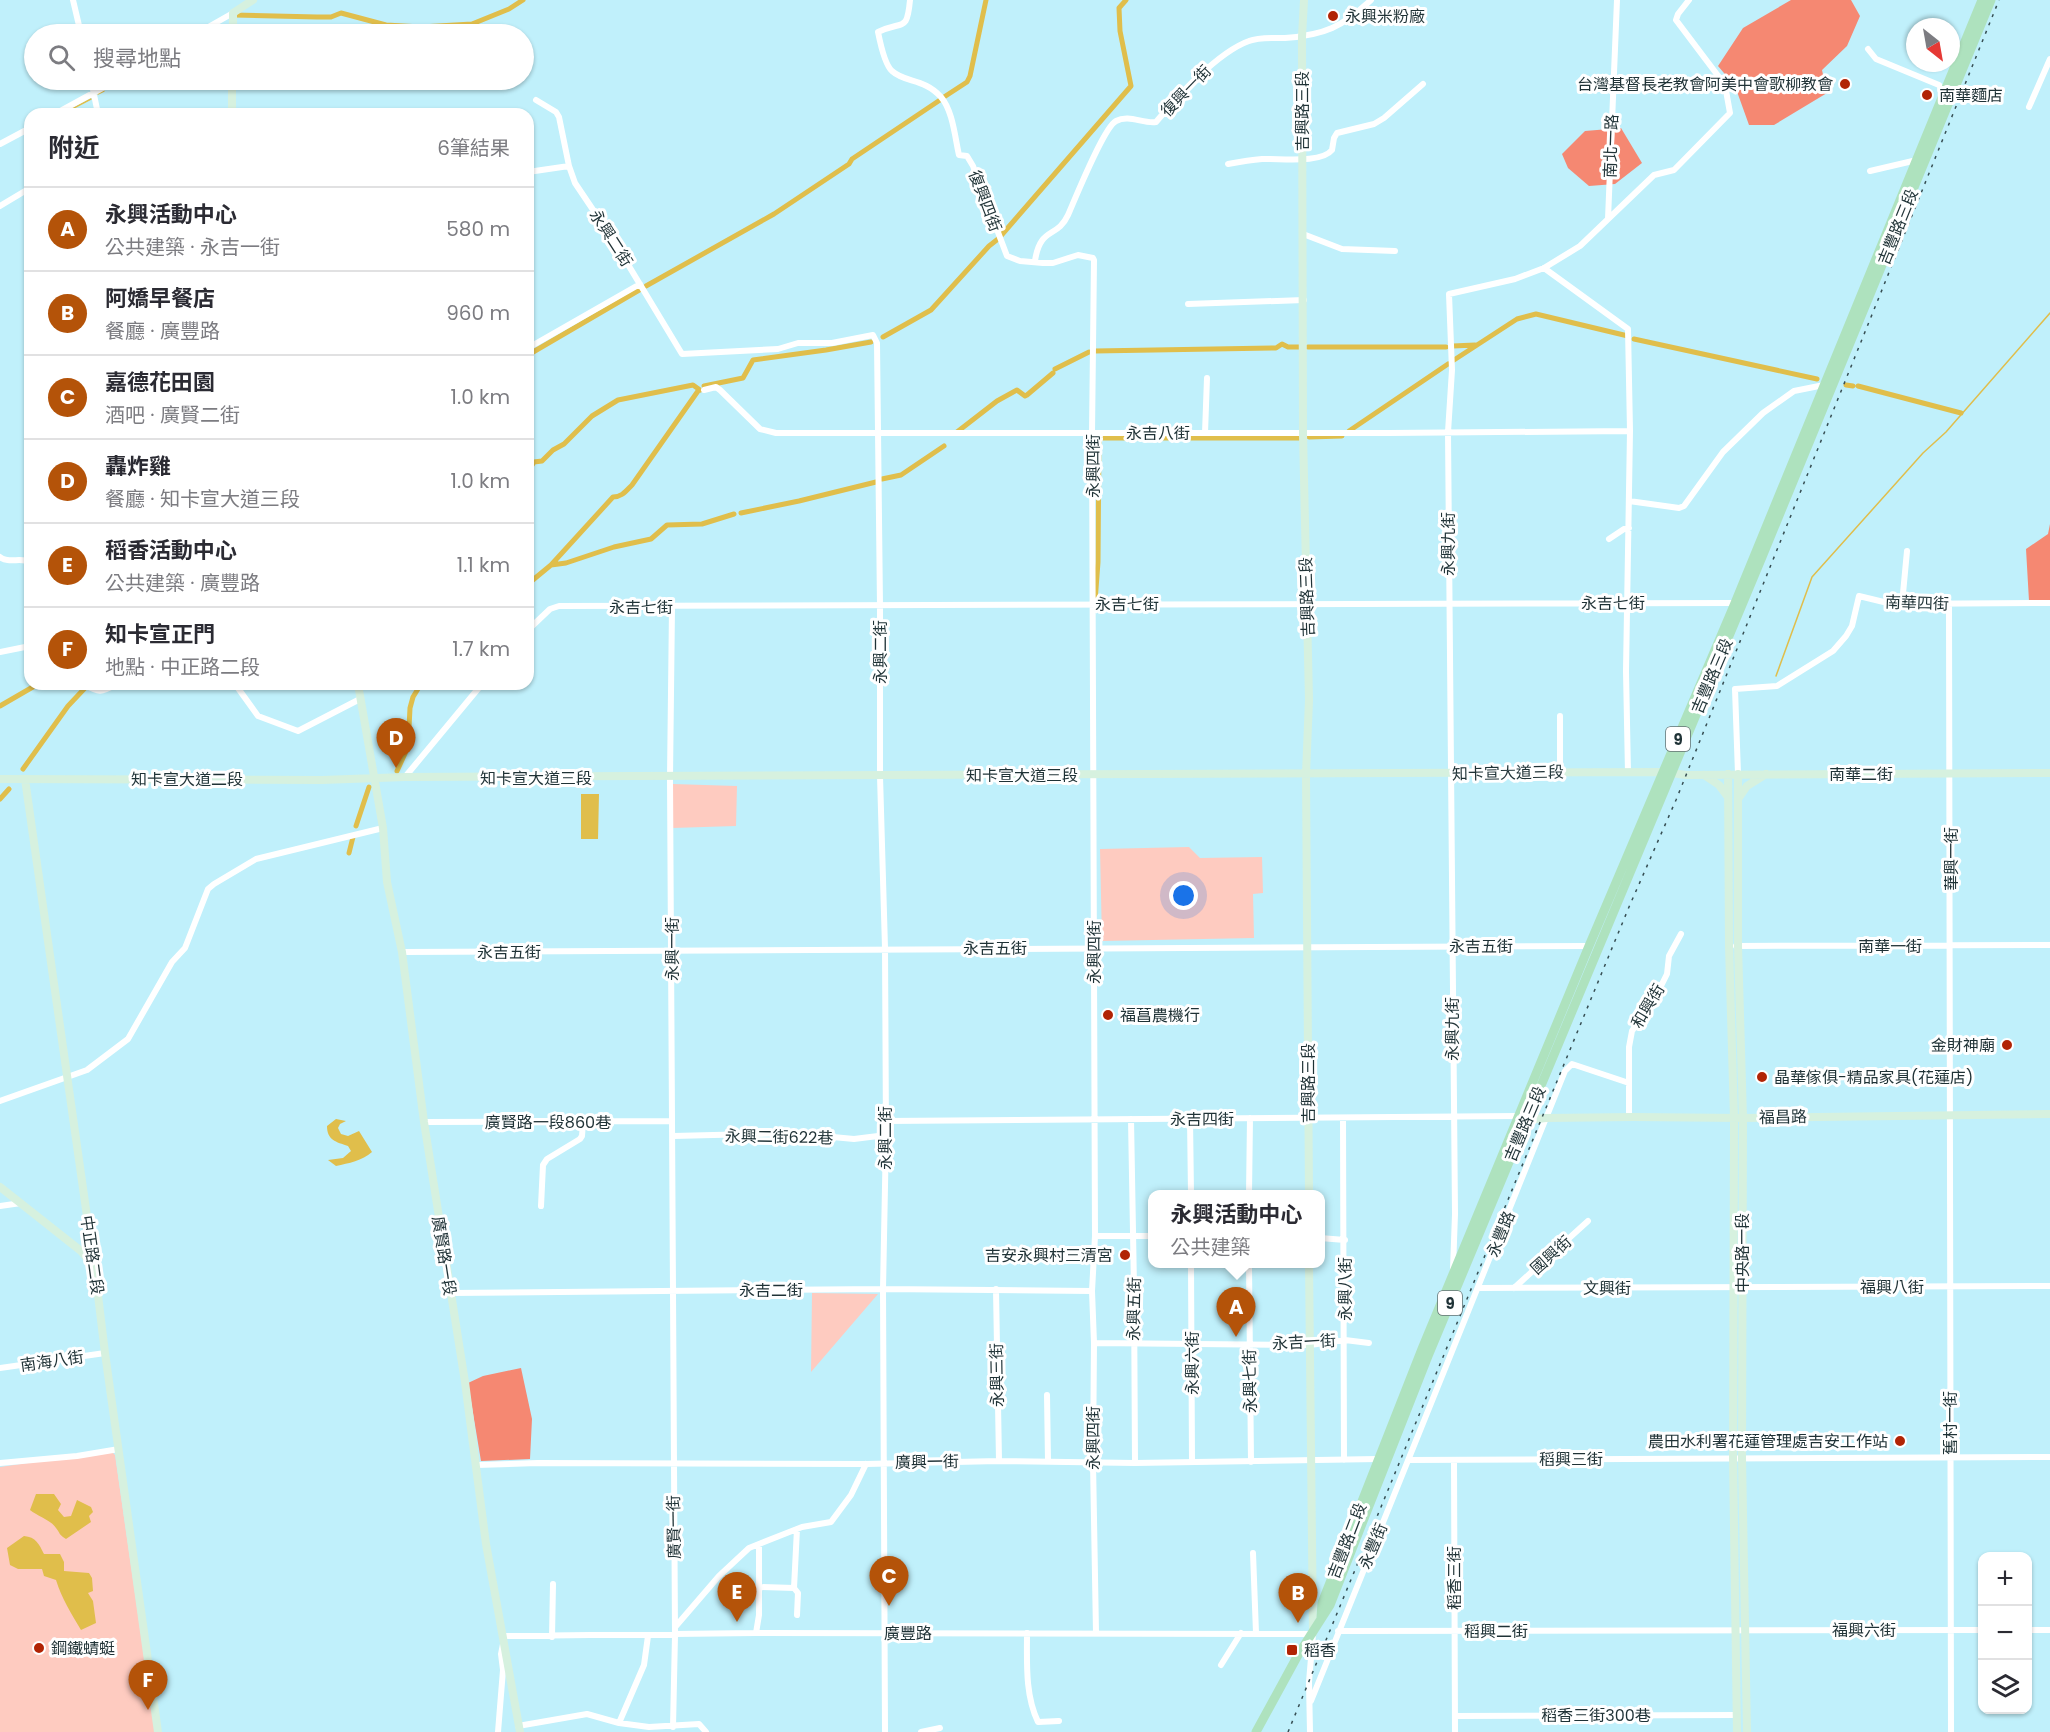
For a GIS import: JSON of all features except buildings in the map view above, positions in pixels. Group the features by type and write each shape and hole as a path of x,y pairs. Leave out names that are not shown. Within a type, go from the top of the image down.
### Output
{"main road":[{"name":"9","path":"1979,19 1982,0"},
{"name":"9","path":"1979,19 1991,0"},
{"name":"吉豐路三段","path":"1383,1462 1454,1273 1518,1116 1589,946 1668,772 1979,19"},
{"name":"吉豐路三段","path":"1383,1462 1528,1120 1735,603 1822,401 1824,385 1917,160 1948,95"},
{"name":"吉豐路二段","path":"1256,1732 1281,1684 1330,1605 1383,1462"}],"street":[{"path":"72,0 78,24"},
{"path":"214,24 253,0"},
{"name":"復興四街","path":"910,0 908,20 878,32 889,66 893,72 930,86 943,99 959,156 967,156 973,166 1007,256 1020,261 1053,263 1078,255 1093,258 1094,272"},
{"name":"吉興路三段","path":"1304,0 1302,37 1303,434 1309,700 1306,774 1309,1190"},
{"name":"復興一街","path":"1035,261 1037,246 1041,240 1065,221 1103,139 1111,125 1117,120 1134,118 1149,123 1156,122 1220,57 1238,45 1251,40 1302,37 1341,25 1371,0"},
{"name":"南北一路","path":"1608,219 1617,0"},
{"name":"永興九街","path":"1454,1273 1448,605 1448,432 1452,370 1449,294 1515,279 1544,268 1580,246 1654,175 1674,170 1730,113 1725,84 1676,20 1689,0"},
{"path":"233,14 233,24"},
{"path":"1868,49 1876,59 1939,85 1948,95"},
{"path":"2029,106 2050,59"},
{"path":"1228,164 1262,159 1303,159 1329,154 1337,133 1374,124 1423,84"},
{"path":"93,90 97,108"},
{"path":"66,108 99,90"},
{"path":"232,90 232,108"},
{"name":"永興二街","path":"536,99 556,112 559,117 569,166 581,193 612,238 682,354 778,349 798,343 832,343 873,335 877,343 880,776 885,948 886,1135 883,1289 885,1732"},
{"path":"0,144 24,131"},
{"path":"1870,171 1917,160"},
{"path":"534,171 569,166"},
{"path":"0,206 24,192"},
{"path":"1303,234 1342,249 1395,250"},
{"path":"1544,268 1628,328 1630,431 1627,603 1628,773"},
{"name":"永興四街","path":"1094,272 1092,433 1095,1236 1092,1291 1096,1633"},
{"path":"534,345 640,284"},
{"path":"1188,304 1304,300"},
{"path":"1205,433 1207,378"},
{"path":"1629,501 1679,508 1684,506 1723,452 1755,419 1794,391 1824,385"},
{"name":"永吉八街","path":"704,390 716,387 766,431 776,433 879,435 1630,431"},
{"path":"1609,539 1629,528"},
{"path":"1902,604 1907,551"},
{"path":"0,557 7,561 24,559"},
{"name":"南華四街","path":"1738,774 1735,689 1777,686 1833,651 1852,626 1859,596 1892,604 2050,603"},
{"name":"永吉七街","path":"534,624 550,609 559,606 1735,603"},
{"name":"華興一街","path":"1950,604 1951,1115"},
{"name":"永興一街","path":"672,607 670,778 674,1291"},
{"path":"0,652 24,647"},
{"path":"240,690 258,716 298,731 360,699"},
{"name":"廣賢路一段","path":"359,690 383,828 387,882 402,952 424,1122 486,1544 517,1707 518,1730"},
{"path":"405,777 477,690"},
{"path":"1560,716 1560,773"},
{"name":"知卡宣大道三段","path":"373,779 405,777 670,778 1668,772"},
{"name":"南華二街","path":"1668,772 1703,774 2050,773"},
{"path":"1703,774 1733,798 1766,774"},
{"name":"中央路一段","path":"1728,774 1733,798 1738,1118 1738,1458 1735,1630 1737,1732"},
{"name":"中央路一段","path":"1733,798 1738,774"},
{"name":"知卡宣大道二段","path":"0,779 373,779"},
{"name":"中正路二段","path":"25,779 158,1732"},
{"path":"0,1101 87,1070 128,1039 172,962 185,948 208,889 256,859 383,828"},
{"name":"和興街","path":"1629,1117 1629,1047 1632,1031 1657,994 1667,974 1669,957 1681,934"},
{"name":"南華一街","path":"1734,946 2050,945"},
{"name":"永吉五街","path":"402,952 1589,946"},
{"name":"永豐路","path":"1409,1460 1565,1071 1572,1064 1629,1083"},
{"name":"福昌路","path":"1518,1116 1528,1120 1629,1117 2050,1114"},
{"name":"舊村一街","path":"1951,1115 1951,1732"},
{"name":"永吉四街","path":"885,1121 1518,1116"},
{"path":"1249,1190 1250,1118"},
{"name":"永興八街","path":"1343,1118 1344,1460"},
{"name":"永興五街","path":"1131,1119 1135,1463"},
{"path":"1190,1119 1191,1190"},
{"name":"廣賢路一段860巷","path":"424,1122 672,1121"},
{"path":"541,1206 543,1165 547,1159 580,1139 583,1123"},
{"name":"永興二街622巷","path":"673,1136 790,1133 854,1139 886,1135"},
{"path":"0,1187 81,1251 93,1266"},
{"path":"0,1206 21,1202"},
{"name":"國興街","path":"1514,1288 1588,1221"},
{"path":"1095,1236 1148,1236"},
{"path":"1325,1238 1345,1240"},
{"name":"永興六街","path":"1191,1268 1192,1462"},
{"name":"永興七街","path":"1249,1268 1251,1462"},
{"path":"1309,1268 1313,1634 1310,1732"},
{"name":"福興八街","path":"1738,1287 2050,1286"},
{"name":"文興街","path":"1479,1288 1738,1287"},
{"name":"永吉二街","path":"450,1293 883,1289 1092,1291"},
{"name":"永興三街","path":"996,1289 999,1461"},
{"name":"廣賢一街","path":"673,1727 674,1291"},
{"name":"永吉一街","path":"1094,1343 1310,1345 1345,1340 1369,1343"},
{"name":"南海八街","path":"0,1368 105,1353"},
{"path":"1047,1395 1048,1461"},
{"path":"0,1463 77,1456 119,1449"},
{"name":"稻興三街","path":"1409,1460 2050,1457"},
{"name":"中央路一段","path":"1738,1458 1746,1630 1747,1732"},
{"name":"廣興一街","path":"476,1465 538,1463 866,1464 999,1461 1135,1463 1344,1460 1383,1462"},
{"name":"永豐街","path":"1338,1631 1409,1460"},
{"name":"稻香三街","path":"1454,1460 1455,1732"},
{"path":"675,1627 729,1566 749,1548 797,1529 831,1522 851,1495 866,1464"},
{"path":"797,1529 794,1588 798,1593 797,1615"},
{"path":"756,1634 759,1615 759,1544"},
{"path":"1253,1553 1256,1634"},
{"path":"552,1637 553,1584"},
{"path":"758,1587 794,1588"},
{"name":"福興六街","path":"1735,1630 1978,1630"},
{"name":"稻興二街","path":"1338,1631 1735,1630"},
{"path":"2032,1630 2050,1630"},
{"path":"1309,1706 1338,1631"},
{"path":"1027,1633 1029,1694 1033,1712 1038,1722 1059,1721"},
{"path":"1221,1665 1241,1633"},
{"name":"廣豐路","path":"503,1640 552,1637 756,1634 1313,1634"},
{"path":"619,1723 644,1665 648,1636"},
{"path":"498,1732 503,1640"},
{"path":"518,1730 586,1714 649,1728 699,1724 706,1732"},
{"name":"稻香三街300巷","path":"1455,1716 1737,1715"},
{"path":"921,1732 940,1728"}],"shaded area":[{"path":"1791,0 1851,0 1860,16 1847,46 1822,70 1827,93 1774,125 1749,125 1735,86 1718,66 1743,28"},
{"path":"1621,128 1642,163 1615,184 1589,186 1568,168 1562,154 1585,131"},
{"path":"2050,524 2050,600 2029,601 2026,549 2048,534"},
{"path":"673,784 737,786 736,826 672,828"},
{"path":"581,794 599,794 598,839 581,839"},
{"path":"1189,847 1200,858 1262,857 1263,893 1253,894 1254,938 1102,941 1100,849"},
{"path":"336,1119 346,1121 338,1128 341,1134 348,1136 359,1131 372,1152 360,1160 336,1166 328,1160 343,1158 351,1151 348,1146 330,1137 327,1131 327,1126"},
{"path":"812,1293 878,1294 811,1372"},
{"path":"521,1368 532,1419 530,1459 481,1461 468,1383 483,1376"},
{"path":"111,1451 115,1455 155,1732 0,1732 0,1467"},
{"path":"36,1494 54,1494 61,1504 58,1510 64,1517 71,1516 77,1500 91,1507 93,1512 89,1516 91,1522 66,1539 54,1525 30,1510"},
{"path":"24,1536 34,1539 44,1554 60,1554 64,1562 64,1571 89,1573 92,1578 93,1591 88,1593 93,1601 96,1623 81,1630 56,1580 44,1576 42,1569 18,1569 10,1565 7,1548"}],"waterway":[{"path":"472,24 509,9 523,0"},
{"path":"944,97 967,82 970,76 986,0"},
{"path":"999,238 1131,86 1120,31 1119,8 1126,0"},
{"path":"234,15 331,17 341,13 382,24"},
{"path":"98,94 104,91"},
{"path":"74,108 91,99"},
{"path":"646,286 774,214 940,100"},
{"path":"883,337 931,310 998,239"},
{"path":"534,351 641,289"},
{"path":"1776,676 1812,577 1923,453 1946,432 2050,313"},
{"path":"1454,360 1517,319 1536,314 1628,336"},
{"path":"1634,339 1817,379"},
{"path":"704,386 743,378 753,360 871,342"},
{"path":"1095,351 1276,348 1282,344 1288,347 1300,347"},
{"path":"1453,346 1475,345"},
{"path":"1308,347 1446,347"},
{"path":"1055,369 1089,352"},
{"path":"1349,431 1448,364"},
{"path":"957,432 997,401 1017,390 1025,396 1053,373"},
{"path":"534,462 542,461 553,450 564,444 592,416 618,400 693,385 700,390"},
{"path":"1846,385 1853,386"},
{"path":"1858,386 1961,413"},
{"path":"534,579 551,565 613,497 621,495 632,485 698,391"},
{"path":"1309,437 1342,436"},
{"path":"1095,602 1098,562 1099,438 1299,438"},
{"path":"882,479 901,475 944,446"},
{"path":"741,513 876,482"},
{"path":"551,565 566,563 614,547 651,539 667,525 702,524 734,514"},
{"path":"0,706 28,690"},
{"path":"23,769 68,706 83,690"},
{"path":"397,771 408,747 410,708 417,690"},
{"path":"356,826 369,787"},
{"path":"0,799 9,789"},
{"path":"349,853 353,837"}],"railway":[{"path":"1288,1732 1629,907 1676,800 1999,0"}],"place":[{"name":"永興米粉廠","path":"1333,16"},
{"name":"台灣基督長老教會阿美中會歌柳教會","path":"1845,84"},
{"name":"南華麵店","path":"1927,95"},
{"name":"轟炸雞","path":"396,768"},
{"name":"福菖農機行","path":"1108,1015"},
{"name":"金財神廟","path":"2007,1045"},
{"name":"晶華傢俱-精品家具(花蓮店)","path":"1762,1077"},
{"name":"吉安永興村三清宮","path":"1125,1255"},
{"name":"永興活動中心","path":"1236,1337"},
{"name":"農田水利署花蓮管理處吉安工作站","path":"1900,1441"},
{"name":"嘉德花田園","path":"889,1606"},
{"name":"稻香活動中心","path":"737,1622"},
{"name":"阿嬌早餐店","path":"1298,1623"},
{"name":"鋼鐵蜻蜓","path":"39,1648"},
{"name":"稻香","path":"1292,1650"},
{"name":"知卡宣正門","path":"148,1710"}]}
